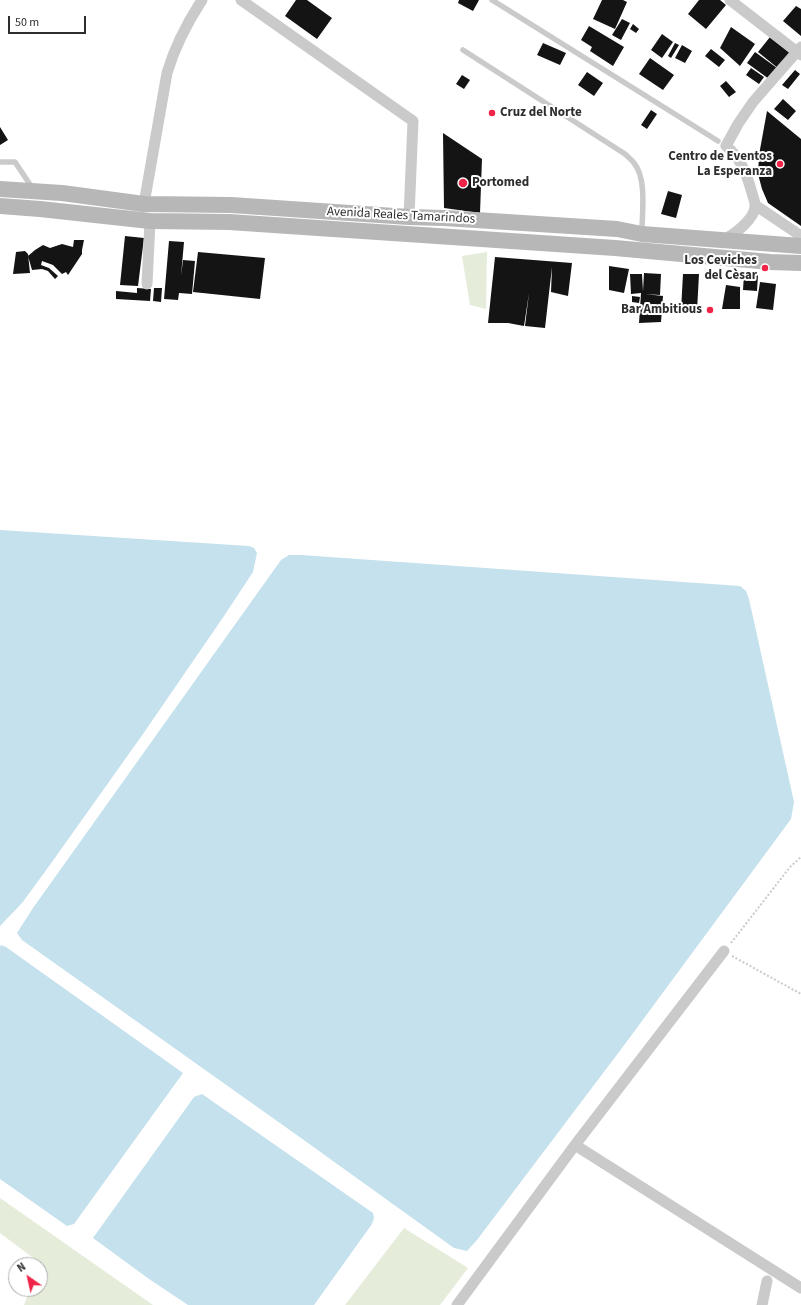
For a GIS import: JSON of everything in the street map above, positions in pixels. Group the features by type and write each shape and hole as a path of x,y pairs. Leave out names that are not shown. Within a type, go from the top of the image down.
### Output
{"main road":[{"name":"Avenida Reales Tamarindos","path":"0,189 62,193 144,204 231,205 409,218 444,218 617,229 642,234 801,246"},
{"path":"38,191 40,209"},
{"name":"Avenida Reales Tamarindos","path":"0,206 150,221 229,222 615,248 770,262 801,263"},
{"path":"443,236 444,218"}],"street":[{"path":"144,204 167,73 180,37 202,0"},
{"path":"241,0 413,121 409,218"},
{"path":"722,241 744,225 752,213 755,205 748,179 743,168 735,155 726,146 738,124 753,102 800,51 730,0"},
{"path":"755,205 801,236"},
{"path":"147,284 150,221"},
{"path":"770,244 770,262"},
{"path":"457,1305 575,1145 724,951"},
{"path":"575,1145 801,1288"},
{"path":"762,1305 767,1281"}],"lane":[{"path":"492,0 718,141"},
{"path":"463,50 625,154 634,163 640,176 643,194 642,234"},
{"path":"0,162 15,162 38,191"}],"path":[{"path":"801,857 790,867 724,951 801,994"}],"green space":[{"path":"487,252 486,309 470,305 462,256"},
{"path":"0,1198 153,1305 24,1305 27,1297 48,1297 48,1257 32,1257 0,1233"},
{"path":"404,1228 468,1268 440,1305 345,1305"}],"water":[{"path":"0,530 249,546 254,548 257,553 253,572 143,734 22,903 0,926"},
{"path":"289,555 740,586 746,591 749,599 794,802 791,819 625,1044 477,1240 467,1251 454,1248 22,940 17,933 33,908 281,560"},
{"path":"1,945 6,947 183,1073 74,1224 67,1226 0,1179"},
{"path":"202,1094 373,1213 374,1218 372,1224 314,1305 188,1305 149,1279 93,1238 194,1097"}],"building":[{"path":"296,0 307,0 332,18 317,39 285,16"},
{"path":"459,0 479,0 473,11 458,3"},
{"path":"602,0 623,0 627,2 615,29 593,19"},
{"path":"699,0 720,0 726,5 706,29 688,14"},
{"path":"796,6 801,9 801,36 783,21"},
{"path":"622,19 630,23 621,40 612,35"},
{"path":"633,24 639,29 636,33 630,29"},
{"path":"589,26 624,47 613,66 590,51 592,47 581,40"},
{"path":"731,27 755,44 740,66 720,48"},
{"path":"662,34 673,42 662,58 651,50"},
{"path":"770,37 791,54 779,69 758,52"},
{"path":"543,43 566,53 560,65 537,55"},
{"path":"675,43 679,45 671,58 668,56"},
{"path":"682,45 692,51 685,63 675,58"},
{"path":"711,49 725,60 719,67 705,56"},
{"path":"755,52 777,68 769,79 747,63"},
{"path":"650,58 674,75 663,90 639,74"},
{"path":"751,68 764,77 759,84 746,75"},
{"path":"795,70 800,74 788,89 782,85"},
{"path":"587,72 603,83 594,96 578,85"},
{"path":"462,75 470,80 464,89 456,84"},
{"path":"726,81 736,92 729,97 720,86"},
{"path":"783,99 796,111 788,120 774,109"},
{"path":"651,110 657,114 647,129 641,125"},
{"name":"Centro de Eventos La Esperanza","path":"767,111 801,139 801,226 768,203 762,189 758,174 759,155"},
{"path":"0,127 8,140 0,145"},
{"name":"Portomed","path":"443,133 482,159 480,213 444,208"},
{"path":"668,191 682,195 676,218 661,214"},
{"path":"125,236 144,238 138,286 120,285"},
{"path":"74,240 84,240 82,254 68,275 66,272 62,274 53,265 42,261 41,265 49,268 58,276 55,279 48,271 42,269 32,270 28,256 35,250 43,245 50,248 62,244 73,247"},
{"path":"169,241 184,242 181,276 183,260 195,261 192,294 179,293 178,300 164,299"},
{"path":"25,251 28,254 30,273 13,274 16,252"},
{"path":"198,252 265,258 260,299 193,292"},
{"path":"495,257 572,263 568,296 551,292 552,267 545,328 525,326 529,293 524,326 508,323 488,323"},
{"path":"609,266 629,269 624,293 609,290"},
{"path":"644,273 661,274 660,295 645,294 663,296 661,322 639,323 641,293 631,294 630,274 642,274 643,291"},
{"path":"683,274 699,274 697,311 681,310"},
{"path":"744,274 758,275 757,291 743,290"},
{"path":"760,282 776,284 773,310 756,308"},
{"path":"726,285 740,287 740,309 722,309"},
{"path":"137,288 151,289 150,301 116,299 116,291 137,293"},
{"path":"154,288 162,288 161,302 153,301"},
{"path":"632,296 640,297 639,303 632,302"}],"place":[{"name":"Cruz del Norte","path":"492,113"},
{"name":"Centro de Eventos La Esperanza","path":"780,164"},
{"name":"Portomed","path":"463,183"},
{"name":"Los Ceviches del Cèsar","path":"765,268"},
{"name":"Bar Ambitious","path":"710,310"}]}
